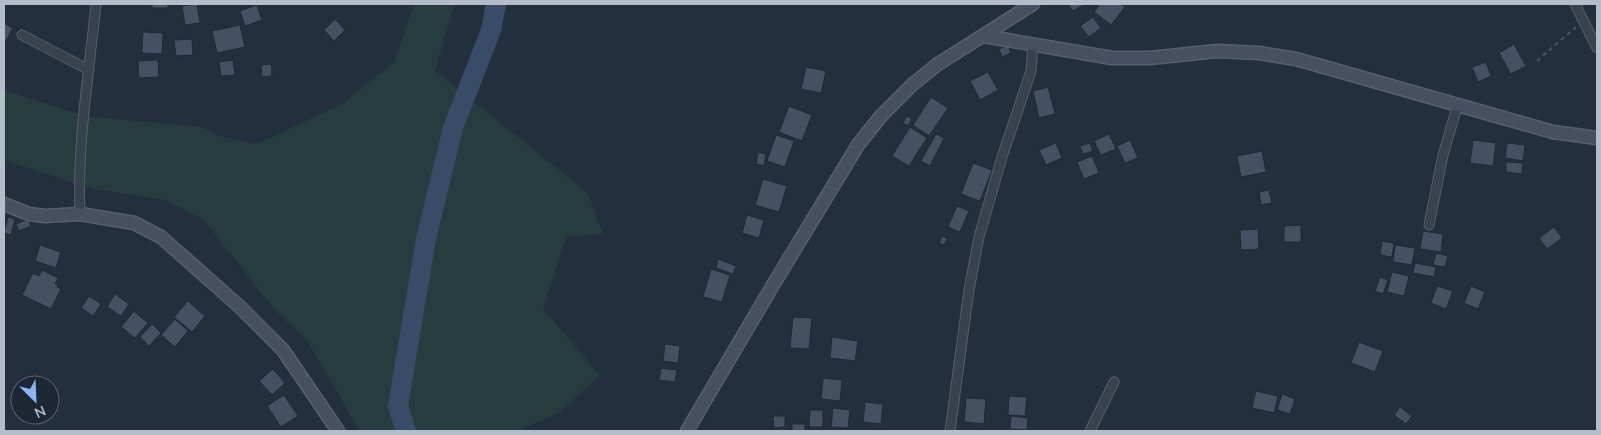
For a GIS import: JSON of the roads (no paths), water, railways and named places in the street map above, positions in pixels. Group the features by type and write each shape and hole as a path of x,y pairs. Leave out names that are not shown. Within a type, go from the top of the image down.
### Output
{"street":[{"path":"80,214 79,191 84,116 96,4"},
{"path":"688,431 773,285 858,145 881,116 913,84 938,64 1033,4"},
{"path":"1574,4 1597,48"},
{"path":"22,35 89,70"},
{"path":"984,36 1092,55 1121,58 1150,58 1217,50 1258,53 1296,59 1553,132 1597,138"},
{"path":"950,431 969,290 979,237 1002,157 1030,71 1033,44"},
{"path":"1429,225 1442,155 1458,104"},
{"path":"4,204 29,214 45,216 80,214 134,223 161,237 240,307 283,350 338,431"},
{"path":"1090,431 1114,382"}],"waterway":[{"path":"406,431 398,406 426,239 453,128 491,30 496,4"}]}
